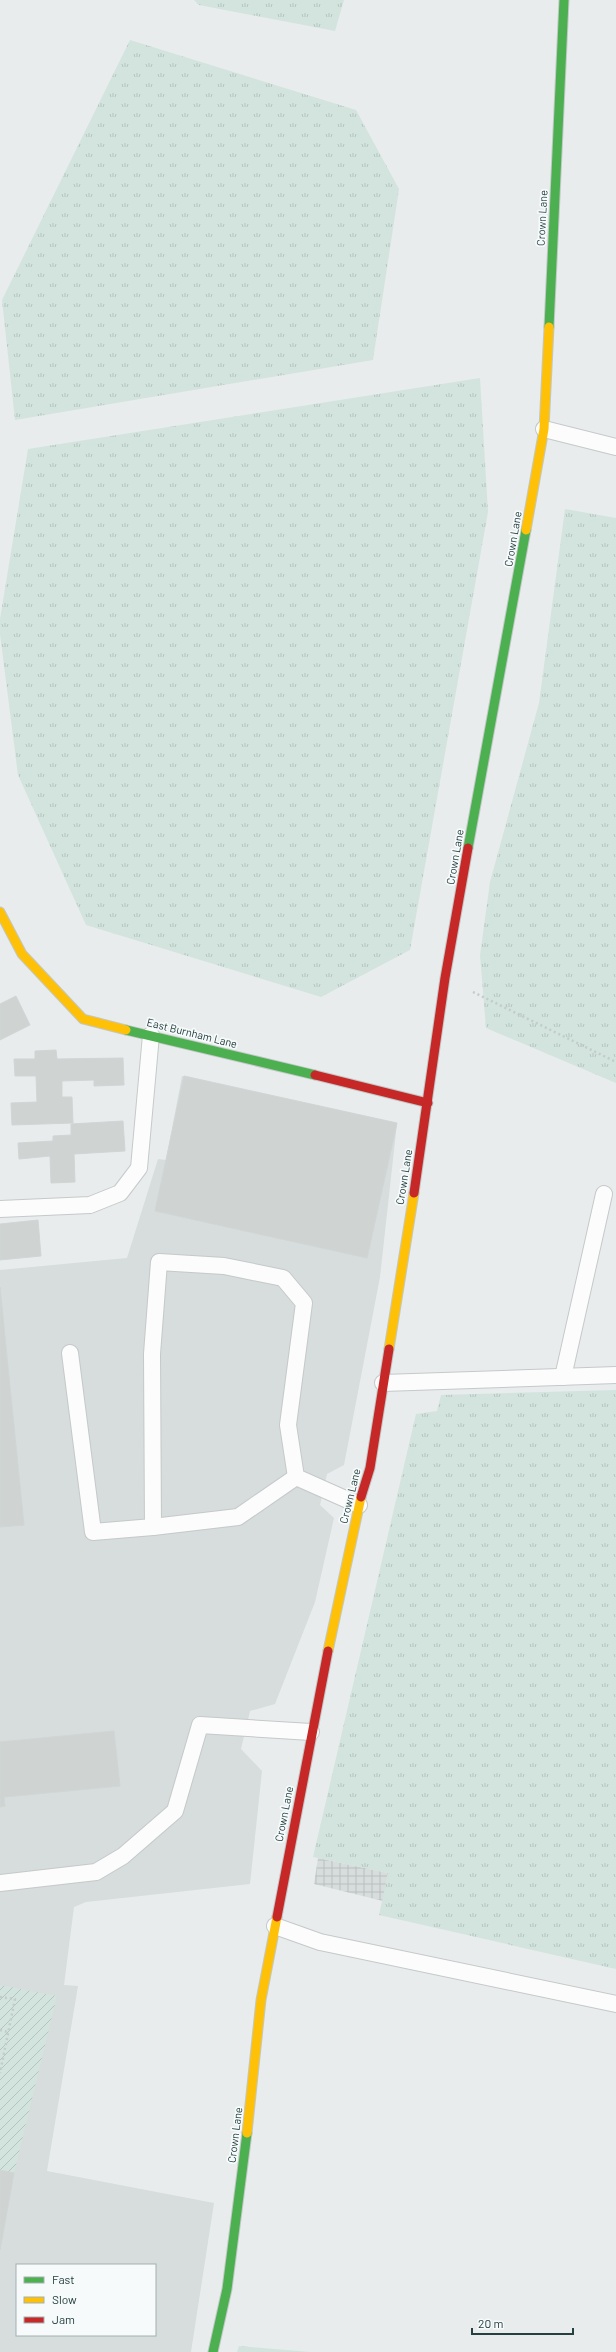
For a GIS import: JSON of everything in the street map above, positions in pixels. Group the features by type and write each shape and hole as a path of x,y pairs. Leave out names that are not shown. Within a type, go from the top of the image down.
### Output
{"street":[{"name":"Crown Lane","path":"213,2352 227,2290 246,2143 261,2000 312,1732 359,1506 370,1468 428,1102 445,978 544,429 564,0"},
{"name":"East Burnham Lane","path":"0,912 22,954 83,1019 428,1102"}],"lane":[{"path":"544,429 616,447"},
{"path":"0,1209 90,1205 120,1193 139,1168 151,1035"},
{"path":"563,1377 604,1194"},
{"path":"153,1527 152,1354 159,1262 224,1266 284,1278 304,1303 288,1425 296,1477"},
{"path":"70,1353 93,1532 153,1527 238,1517 296,1477"},
{"path":"383,1383 616,1375"},
{"path":"296,1477 359,1506"},
{"path":"0,1883 96,1872 122,1856 175,1811 200,1726 312,1732"},
{"path":"275,1926 320,1942 616,2004"}],"path":[{"path":"445,978 616,1062"},
{"path":"0,1996 15,1999 1,2058 0,2073"},
{"path":"0,2030 8,2032"}],"shaded area":[{"path":"182,1076 397,1123 380,1277 344,1465 327,1474 320,1505 334,1518 315,1602 275,1704 250,1711 241,1749 262,1771 250,1884 86,1902 74,1907 64,1985 78,1986 47,2171 214,2203 191,2352 0,2352 0,1270 127,1258 158,1159 166,1160"},
{"path":"318,1858 388,1873 383,1901 314,1884"}],"green space":[{"path":"194,0 344,0 335,31 199,5"},
{"path":"130,40 356,110 399,189 373,360 15,420 2,300"},
{"path":"480,378 488,512 410,950 321,997 86,925 18,775 0,634 0,619 28,449"},
{"path":"565,509 616,518 616,1083 486,1028 480,955 490,882 539,703"},
{"path":"616,1390 616,1969 379,1915 388,1873 313,1857 416,1414 437,1411 441,1395"},
{"path":"0,1985 57,1996 14,2173 0,2170"},
{"path":"239,2346 310,2352 237,2352"}],"building":[{"path":"16,996 30,1025 0,1040 0,1004"},
{"path":"56,1050 57,1059 123,1058 124,1085 94,1086 94,1080 62,1081 62,1097 72,1097 73,1123 12,1125 11,1103 37,1102 36,1076 15,1076 14,1059 35,1059 35,1051"},
{"path":"184,1076 397,1123 367,1258 155,1211"},
{"path":"123,1121 125,1151 74,1154 75,1182 51,1183 50,1156 19,1159 18,1143 53,1141 53,1136 71,1135 71,1124"},
{"path":"38,1220 41,1256 0,1260 0,1224"},
{"path":"0,1287 24,1525 0,1527"},
{"path":"114,1731 120,1786 4,1797 5,1806 0,1807 0,1742"},
{"path":"0,2170 14,2173 0,2250"}],"traffic: fast":[{"path":"549,327 564,0"},
{"path":"468,848 526,530"},
{"path":"126,1030 315,1075"},
{"path":"213,2352 227,2289 247,2133"}],"traffic: slow":[{"path":"526,530 544,429 549,327"},
{"path":"0,912 22,954 83,1019 126,1030"},
{"path":"389,1349 414,1193"},
{"path":"328,1651 361,1497"},
{"path":"247,2133 261,2000 277,1917"}],"traffic: jam":[{"path":"414,1193 445,978 468,848"},
{"path":"315,1075 428,1103"},
{"path":"361,1497 370,1468 389,1349"},
{"path":"277,1917 328,1651"}]}
